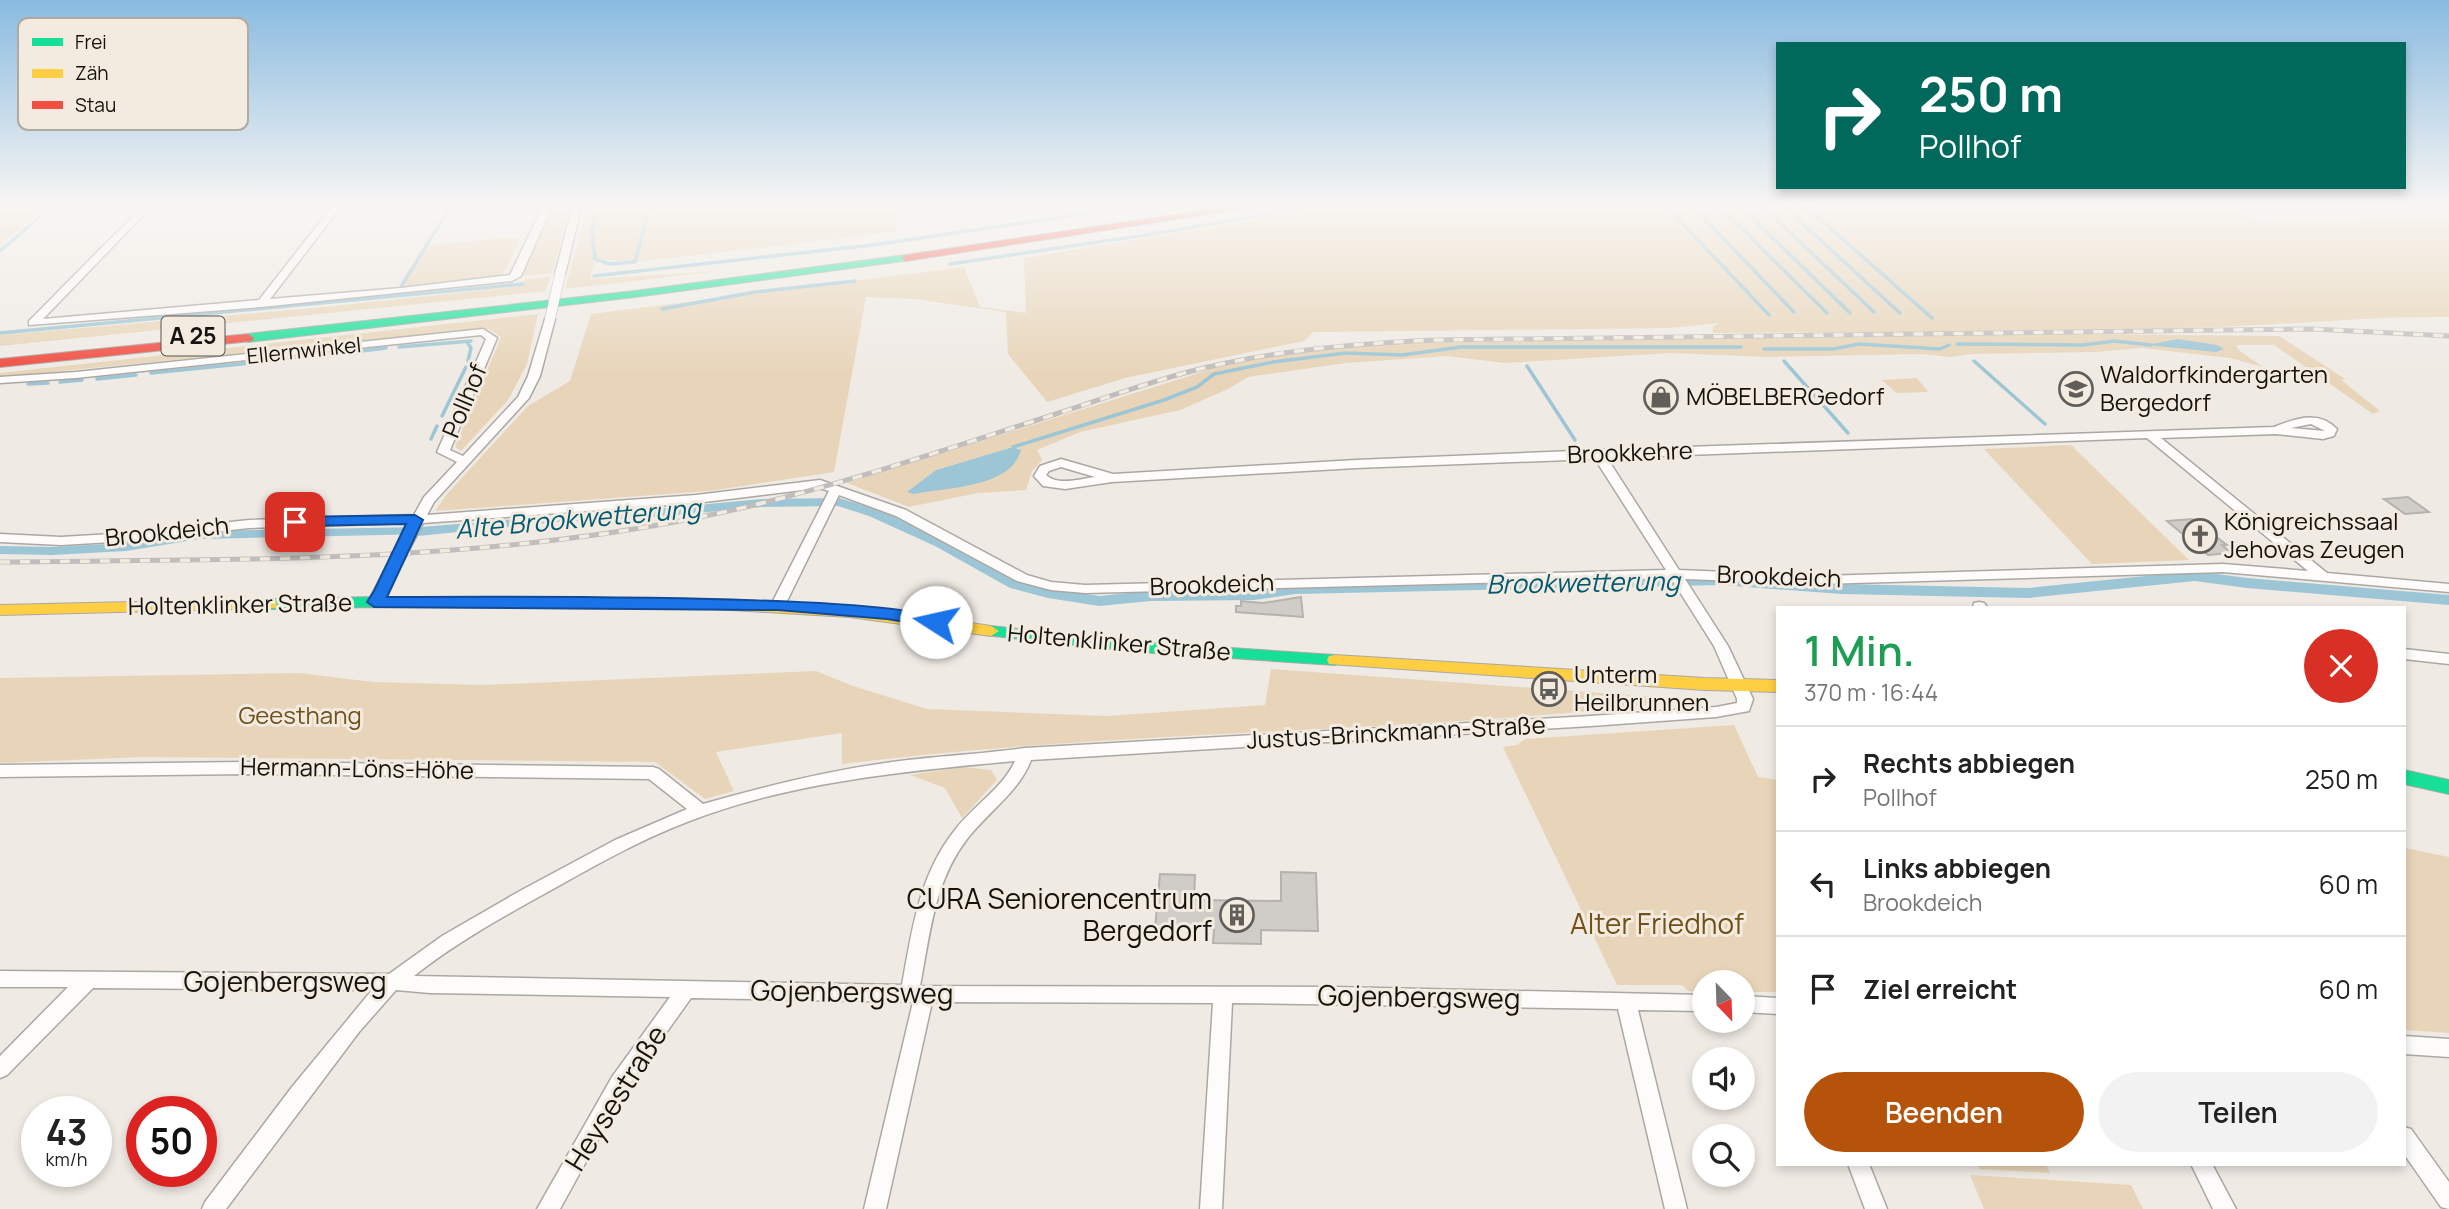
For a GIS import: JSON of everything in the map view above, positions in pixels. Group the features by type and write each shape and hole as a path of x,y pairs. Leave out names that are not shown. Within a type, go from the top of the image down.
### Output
{"main road":[{"name":"A 25","path":"0,355 399,314 719,277 834,260"},
{"name":"A 25","path":"0,363 381,324 691,288 892,260"},
{"name":"Holtenklinker Straße","path":"0,611 374,602 778,605 887,614 1009,634 1140,648 1740,686 1776,686"},
{"path":"2406,777 2449,787"}],"street":[{"path":"95,260 33,323 261,304 512,278 516,276 523,260"},
{"path":"261,304 295,260"},
{"name":"Pollhof","path":"374,602 382,593 415,520 428,500 523,398 534,376 563,260"},
{"name":"Pollhof","path":"465,461 443,452 492,338 483,332"},
{"name":"Ellernwinkel","path":"0,380 87,374 483,332"},
{"name":"Brookkehre","path":"1112,478 1061,463 1044,469 1040,476 1047,483 1055,485 1112,478 1356,464 2276,430"},
{"path":"2150,435 2322,576"},
{"path":"1598,454 1721,646 1740,686"},
{"name":"Brookdeich","path":"0,538 61,541 129,537 249,523 415,520 696,499 815,484 833,498 901,513 1021,578 1067,588 1819,580 1979,577 2179,568 2322,576 2449,588"},
{"path":"778,605 833,498"},
{"path":"2406,654 2449,659"},
{"name":"Justus-Brinckmann-Straße","path":"213,1209 302,1090 363,1013 392,982 444,943 532,892 616,848 701,811 843,776 932,762 1025,754 1522,727 1726,711 1746,704 1740,686"},
{"path":"875,1209 917,992 932,887 947,854 985,807 1009,786 1021,771 1025,754"},
{"name":"Hermann-Löns-Höhe","path":"0,771 137,766 255,766 653,773 701,811"},
{"name":"Gojenbergsweg","path":"0,979 392,982 687,989 1692,1003"},
{"path":"0,1069 88,981"},
{"name":"Heysestraße","path":"548,1209 619,1083 687,989"},
{"path":"1211,1209 1223,995"},
{"path":"1626,1001 1676,1209"},
{"path":"1755,1005 1776,1006"},
{"path":"2406,1045 2449,1048"},
{"path":"2406,1139 2449,1200"},
{"path":"1859,1166 1876,1209"},
{"path":"2202,1166 2225,1209"}],"green space":[{"path":"416,260 510,260 502,276 398,289"},
{"path":"526,260 555,260 552,273 519,276"},
{"path":"573,260 595,260 590,279 720,271 565,289"},
{"path":"1024,260 2449,260 2449,317 2172,329 2041,331 1713,333 1713,327 1719,323 1670,328 1313,332 1304,341 1125,378 1047,402 1008,354 1006,312 915,299 866,297 834,472 709,491 435,511 447,494 528,406 570,381 591,314 964,267 980,307 1026,313"},
{"path":"550,277 546,291 0,346 0,335 325,307 522,286 525,279"},
{"path":"538,314 527,364 508,400 461,451 455,447 501,337 488,329 0,377 0,373"},
{"path":"2077,334 2279,336 2345,379 2341,380 2380,411 2373,414 2274,345 2236,345 2240,351 2263,367 2230,358 2142,348 1952,357 1920,354 1768,357 1671,353 1505,363 1447,356 1346,363 1248,377 1180,410 1080,432 1037,450 1042,460 1032,471 1026,490 978,493 909,507 847,483 1221,366 1286,354 1386,343","holes":["1013,447 1021,450 981,482 914,494 936,470"]},
{"path":"1917,378 1928,392 1896,393 1882,380"},
{"path":"2071,445 2189,560 2092,564 1984,449"},
{"name":"Geesthang","path":"1271,669 1698,700 1434,723 1011,747 842,764 842,733 716,752 734,791 705,799 655,762 142,757 0,763 0,678 299,673 373,682 482,685 816,671 853,686 927,709 1107,716 1265,705"},
{"name":"Alter Friedhof","path":"1734,725 1758,777 1776,780 1776,992 1755,992 1755,970 1692,970 1692,991 1682,985 1617,985 1503,747 1517,745 1525,739"},
{"path":"963,767 991,770 997,780 962,818 945,788 910,775"},
{"path":"2406,848 2449,857 2449,1033 2406,1030"},
{"path":"1978,1166 2047,1166 2050,1173 1980,1169"},
{"path":"1970,1175 2131,1185 2143,1209 1984,1209"}],"water":[{"path":"2178,339 2217,345 2224,349 2216,352 2147,345"},
{"path":"1013,447 1021,450 1015,463 992,479 960,487 914,494 907,492 936,470"},
{"path":"621,515 653,517 623,522 566,521 418,536 422,527 527,518"}],"building":[{"path":"2408,497 2429,512 2405,514 2384,499"},
{"name":"Königreichssaal Jehovas Zeugen","path":"2192,519 2227,545 2222,545 2231,553 2208,555 2167,521"},
{"path":"1301,597 1303,617 1236,612 1236,606 1241,606 1241,601 1263,603"},
{"name":"CURA Seniorencentrum Bergedorf","path":"1281,872 1316,873 1318,931 1261,930 1261,944 1213,943 1214,929 1155,928 1160,874 1195,875 1194,900 1281,901"}],"waterway":[{"path":"402,285 417,260"},
{"path":"599,260 610,264 635,260"},
{"path":"594,276 734,260"},
{"path":"950,264 974,260"},
{"path":"1717,260 1769,315"},
{"path":"1744,260 1794,312"},
{"path":"1774,260 1827,313"},
{"path":"1796,260 1850,313"},
{"path":"1820,260 1874,312"},
{"path":"1843,260 1900,313"},
{"path":"1867,260 1932,318"},
{"path":"662,309 755,292 855,281"},
{"path":"0,333 523,284"},
{"path":"399,347 471,341"},
{"path":"1957,344 2083,345 2114,341 2151,345"},
{"path":"467,342 471,348 468,361"},
{"path":"1764,349 1833,349 1859,344 1940,349 1949,345"},
{"path":"1013,447 1164,400 1197,387 1214,374 1273,362 1346,353 1402,355 1461,347 1741,347"},
{"path":"337,354 386,348"},
{"path":"269,360 319,355"},
{"path":"1784,361 1848,433"},
{"path":"1974,361 2045,424"},
{"path":"151,373 251,363"},
{"path":"1527,366 1575,440"},
{"path":"442,416 466,367"},
{"path":"97,379 136,375"},
{"path":"60,382 82,380"},
{"path":"28,384 48,383"},
{"path":"431,439 437,426"},
{"name":"Brookwetterung","path":"611,517 762,503 839,502 874,513 940,543 1015,585 1099,601 1151,596 1255,595 1295,589 1721,580 1842,589 2028,593 2195,576 2449,600"},
{"name":"Alte Brookwetterung","path":"0,550 53,551 126,547 200,535 425,531"}],"railway":[{"path":"0,562 273,559 364,555 455,550 635,529 724,512 808,491 1196,370 1244,359 1354,345 1436,340 2313,329 2449,336"}],"traffic: fast":[{"path":"248,338 635,294 888,260"},
{"path":"269,604 705,604"},
{"path":"991,631 1140,647 1335,660"},
{"path":"2406,777 2449,787"}],"traffic: slow":[{"path":"0,610 269,604"},
{"path":"705,604 849,612 991,631"},
{"path":"1335,660 1705,684 1776,686"}],"traffic: jam":[{"path":"0,363 248,338"}],"place":[{"name":"Waldorfkindergarten Bergedorf","path":"2076,389"},
{"name":"MÖBELBERGedorf","path":"1661,397"},
{"name":"Königreichssaal Jehovas Zeugen","path":"2200,536"},
{"name":"Unterm Heilbrunnen","path":"1549,689"},
{"name":"CURA Seniorencentrum Bergedorf","path":"1237,915"}],"route":[{"path":"295,522 415,520 382,593 374,602 778,605 887,614 936,622"}]}
